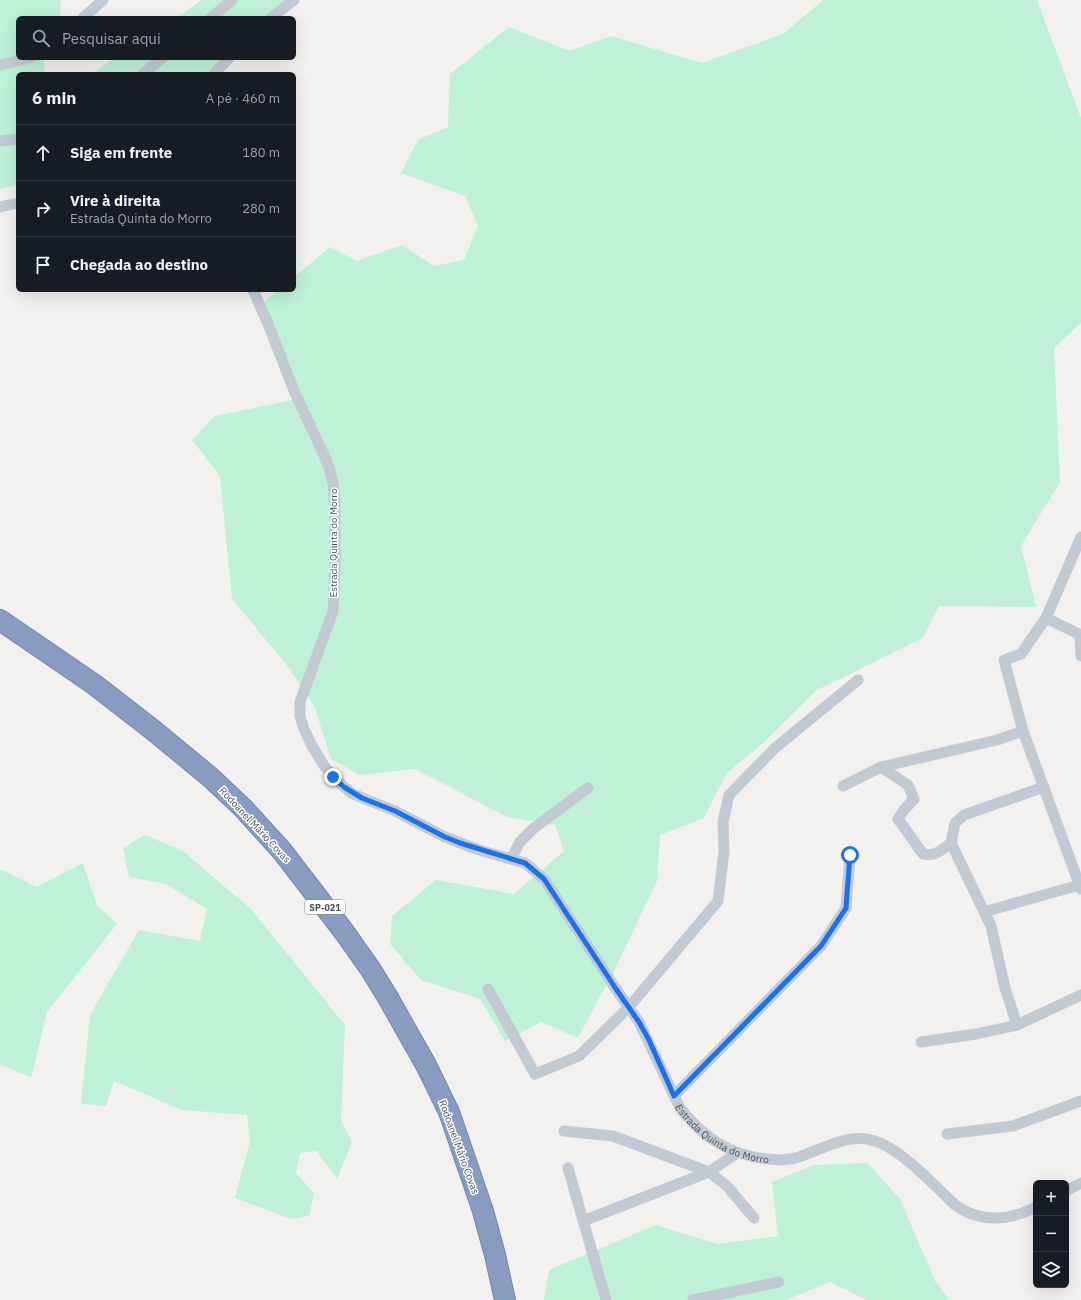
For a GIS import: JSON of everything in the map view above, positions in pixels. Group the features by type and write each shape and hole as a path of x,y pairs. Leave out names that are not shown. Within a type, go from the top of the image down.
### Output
{"highway":[{"name":"Rodoanel Mário Covas","path":"0,620 95,685 210,777 243,808 282,851 345,933 387,996 426,1065 449,1112 483,1211 495,1254 505,1300"}],"street":[{"path":"85,16 103,0"},
{"path":"212,16 232,0"},
{"path":"274,16 294,0"},
{"path":"0,65 21,60"},
{"path":"145,72 160,60"},
{"path":"216,72 227,60"},
{"path":"0,141 16,140"},
{"path":"0,207 16,203"},
{"name":"Estrada Quinta do Morro","path":"254,292 323,453 330,470 333,483 335,501 335,568 333,611 300,702 300,716 304,729 325,768 353,794 395,811 455,841 525,863 544,879 629,1007 649,1040 680,1108 688,1118 712,1140 737,1153 753,1157 782,1160 790,1160 853,1138 875,1140 896,1152 955,1205 965,1211 987,1218 1001,1219 1013,1217 1033,1208"},
{"path":"984,912 1080,887 1023,731 1004,660 1021,654 1046,618 1081,537"},
{"path":"1046,618 1081,635 1081,656"},
{"path":"488,989 535,1074 579,1056 629,1007 718,901 724,850 722,822 729,795 775,748 858,680"},
{"path":"843,786 881,767 997,740 1023,731"},
{"path":"881,767 908,786 911,792 914,799 898,819 923,854 930,856 939,852 951,843"},
{"path":"1017,1024 1005,988 991,926 951,843 955,823 964,815 1044,787"},
{"path":"511,859 520,842 529,832 588,788"},
{"path":"674,1096 821,946 846,908 850,855"},
{"path":"921,1042 976,1034 1017,1024 1081,994"},
{"path":"947,1134 1012,1126 1081,1101"},
{"path":"564,1131 613,1136 709,1172 727,1186 754,1218"},
{"path":"583,1221 709,1172 737,1153"},
{"path":"568,1168 606,1300"},
{"path":"1069,1189 1081,1182"},
{"path":"693,1300 779,1282"}],"green space":[{"path":"0,0 61,0 60,16 16,16 16,60 44,60 45,72 16,72 16,185 0,189"},
{"path":"202,0 288,0 272,16 179,16"},
{"path":"823,0 1037,0 1081,118 1081,323 1054,348 1060,482 1021,546 1036,607 939,606 923,638 817,690 763,743 727,773 704,818 660,835 657,881 618,963 578,1038 541,1022 505,1041 480,999 421,980 390,944 392,916 436,880 514,894 564,851 555,825 507,817 415,769 360,775 331,759 315,708 290,669 232,599 220,476 192,440 215,416 303,398 264,302 276,292 296,292 296,275 330,247 357,261 402,245 434,266 464,260 478,226 465,196 401,173 418,140 448,127 450,74 509,27 570,51 611,36 702,63 783,34"},
{"path":"112,60 227,60 215,72 94,72"},
{"path":"145,835 183,851 251,909 345,1025 341,1121 352,1142 337,1179 316,1151 300,1153 296,1173 314,1193 309,1216 291,1219 235,1198 250,1141 247,1115 182,1110 114,1081 106,1106 81,1104 90,1015 139,930 200,941 207,909 166,884 129,877 123,848"},
{"path":"83,863 97,905 117,924 47,1012 31,1078 0,1064 0,869 37,887"},
{"path":"868,1163 900,1199 936,1283 950,1300 867,1300 830,1282 786,1300 544,1300 549,1270 656,1225 717,1244 778,1236 772,1182 814,1165"}],"route":[{"path":"333,777 353,794 395,811 445,837 478,850 525,863 544,879 639,1022 649,1040 674,1096 821,946 846,908 850,855"}]}
